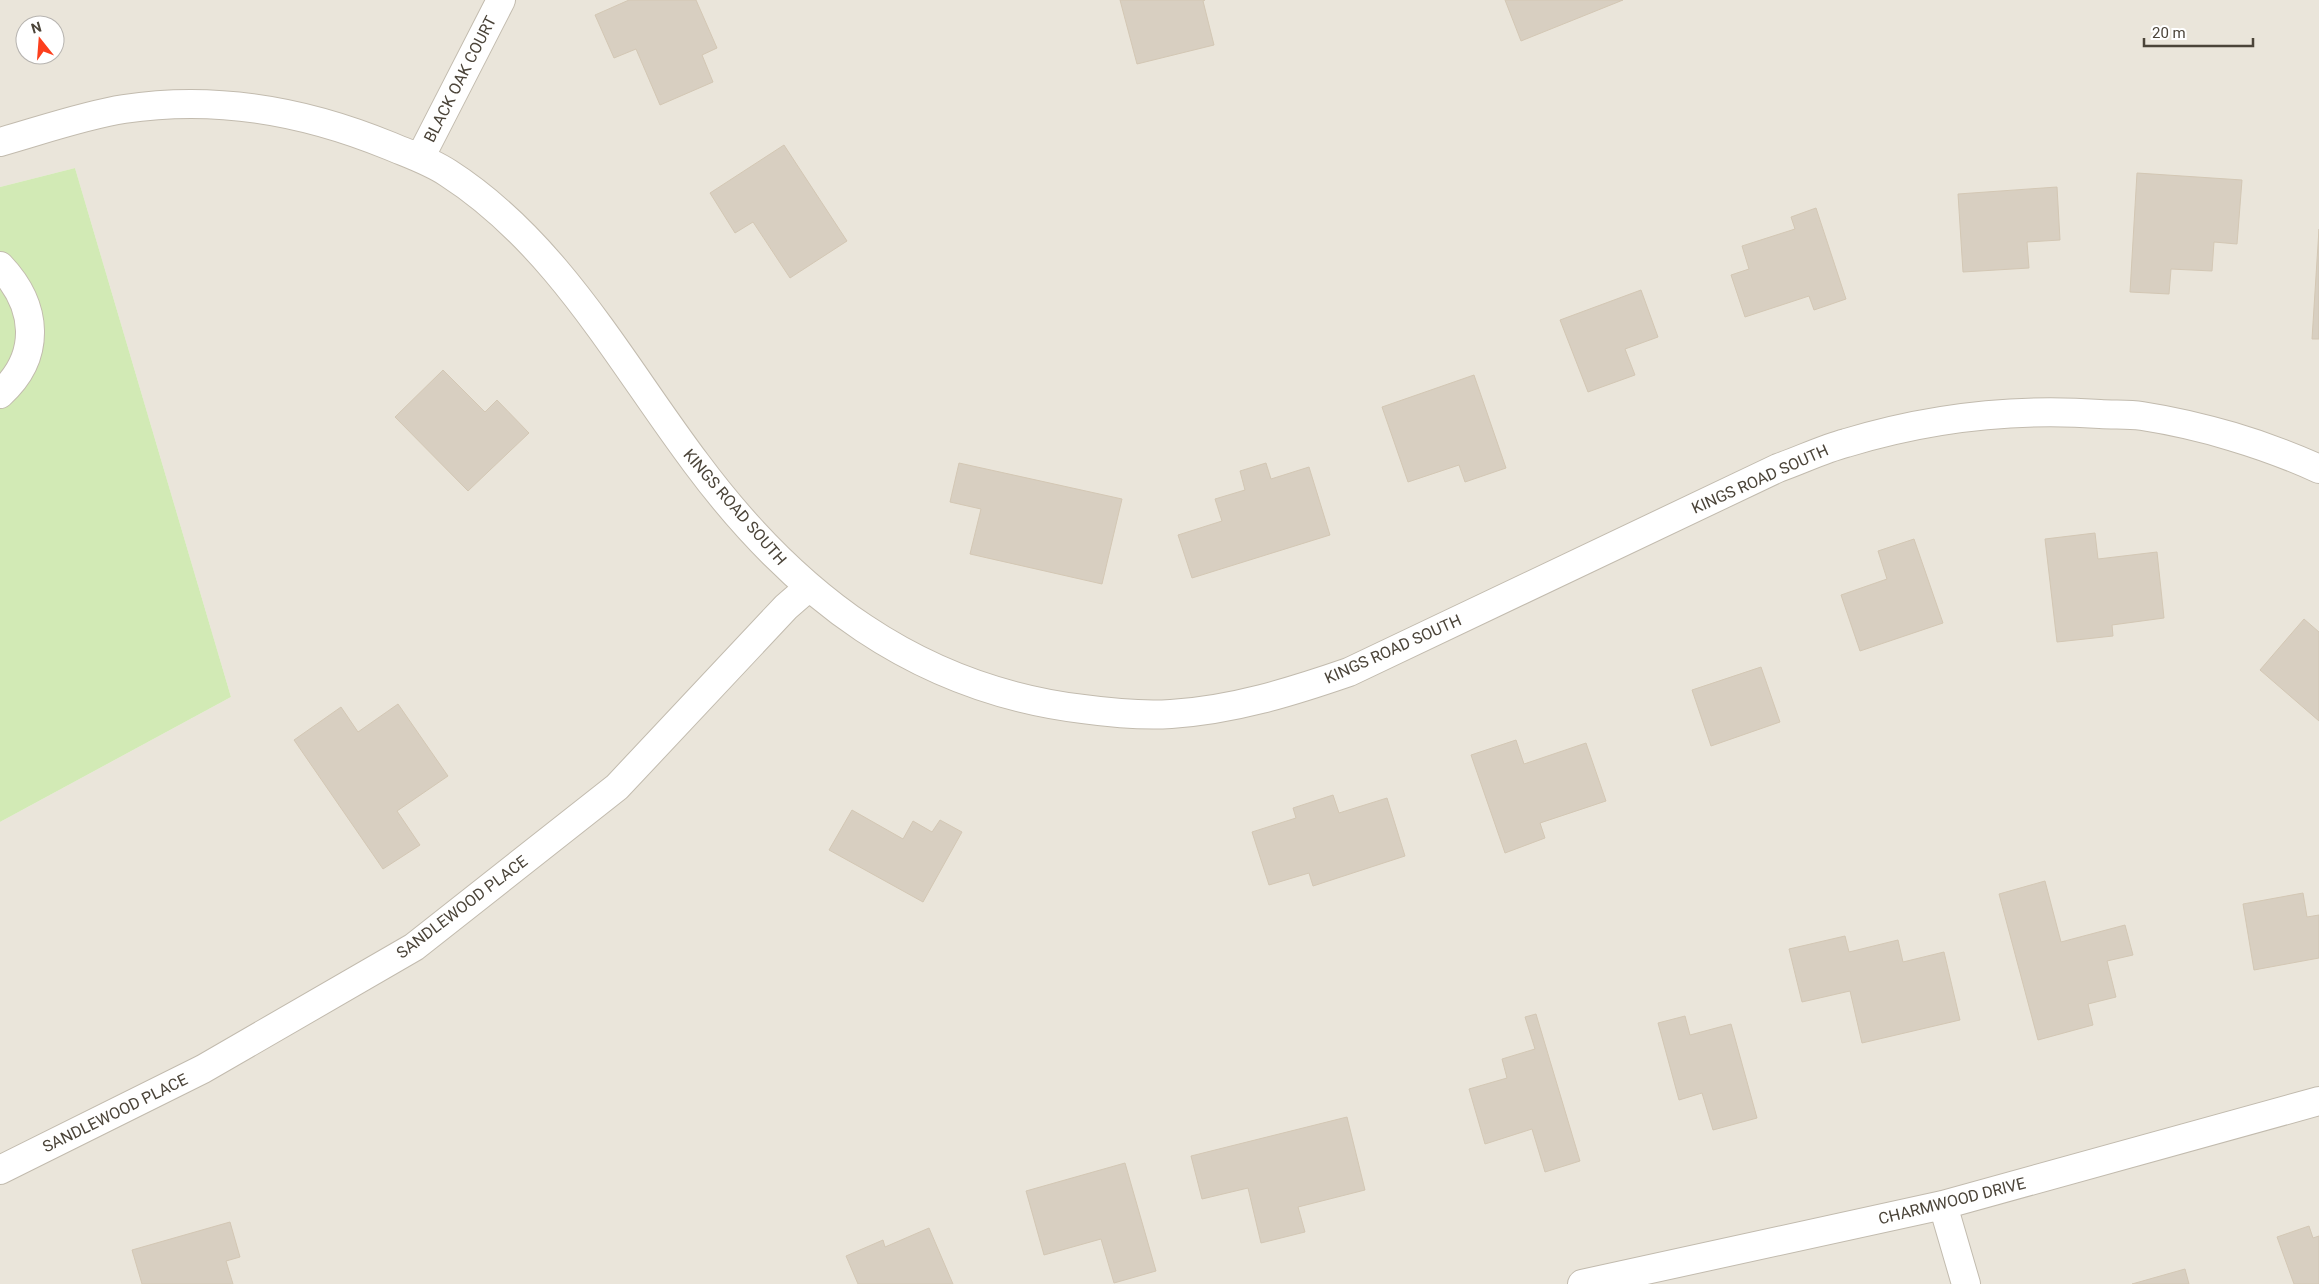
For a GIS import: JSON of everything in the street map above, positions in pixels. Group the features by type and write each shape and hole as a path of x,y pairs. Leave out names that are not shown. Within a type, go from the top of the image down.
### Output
{"street":[{"name":"BLACK OAK COURT","path":"420,158 501,0"},
{"name":"KINGS ROAD SOUTH","path":"0,142 120,109 171,104 222,104 296,115 354,131 420,158 446,171 481,197 534,245 574,293 698,467 773,555 809,587 875,636 925,665 997,692 1047,705 1123,714 1172,714 1240,705 1284,694 1349,672 1778,468 1845,443 1937,421 1997,414 2051,412 2141,416 2205,429 2298,460 2319,469"},
{"path":"0,266 12,278 28,310 31,341 13,382 0,394"},
{"name":"SANDLEWOOD PLACE","path":"0,1170 203,1069 414,947 617,787 786,607 809,587"},
{"name":"CHARMWOOD DRIVE","path":"1582,1284 1943,1205 2319,1101"},
{"path":"1943,1205 1966,1284"}],"shaded area":[{"path":"0,0 2319,0 2319,1284 0,1284 0,822 231,697 75,168 0,187"}],"green space":[{"path":"75,168 231,697 0,822 0,187"}],"building":[{"path":"629,0 696,0 717,48 702,55 713,82 660,105 636,49 614,58 595,15"},
{"path":"1120,0 1205,0 1203,1 1214,45 1137,64"},
{"path":"1505,0 1623,0 1521,41"},
{"path":"784,145 847,241 790,278 753,222 735,233 710,193"},
{"path":"2137,173 2242,180 2237,244 2214,242 2212,271 2171,269 2169,294 2130,292"},
{"path":"2057,187 2060,240 2027,242 2029,268 1963,272 1958,194"},
{"path":"1816,208 1846,299 1814,310 1809,296 1745,317 1731,275 1749,269 1742,246 1795,229 1791,217"},
{"path":"2319,229 2319,339 2312,339"},
{"path":"1641,290 1658,337 1625,349 1635,375 1588,392 1560,320"},
{"path":"443,370 485,412 497,400 529,433 468,491 395,417"},
{"path":"1474,375 1506,468 1465,482 1459,465 1408,482 1382,407"},
{"path":"959,463 1122,499 1102,584 970,554 981,509 950,502"},
{"path":"1266,463 1271,479 1309,467 1330,535 1192,578 1178,535 1222,521 1215,499 1245,490 1240,471"},
{"path":"2095,533 2098,559 2157,552 2164,618 2112,625 2113,636 2057,642 2045,539"},
{"path":"1914,539 1943,623 1860,651 1841,595 1887,579 1878,551"},
{"path":"2304,619 2319,632 2319,721 2260,670"},
{"path":"1761,667 1780,722 1711,746 1692,690"},
{"path":"398,704 448,776 397,811 420,845 383,869 294,740 341,707 358,732"},
{"path":"1516,740 1524,764 1586,743 1606,801 1540,823 1545,838 1505,853 1471,755"},
{"path":"1333,795 1339,813 1387,798 1405,856 1313,886 1309,873 1269,885 1252,832 1296,818 1293,808"},
{"path":"852,810 903,839 913,821 932,832 940,820 962,832 923,902 829,850"},
{"path":"2045,881 2061,942 2125,925 2133,955 2107,961 2116,997 2088,1004 2093,1025 2038,1040 1999,894"},
{"path":"2303,893 2307,917 2319,915 2319,958 2254,970 2243,904"},
{"path":"1845,936 1849,952 1898,940 1903,962 1944,952 1960,1020 1862,1043 1850,991 1802,1002 1789,949"},
{"path":"1536,1014 1580,1161 1545,1172 1532,1129 1485,1144 1469,1089 1507,1078 1502,1059 1535,1049 1525,1017"},
{"path":"1685,1016 1690,1035 1731,1024 1757,1118 1713,1130 1702,1093 1679,1100 1658,1023"},
{"path":"1347,1117 1365,1190 1298,1207 1305,1232 1261,1243 1248,1188 1202,1199 1191,1156"},
{"path":"1125,1163 1156,1271 1114,1283 1101,1239 1044,1255 1026,1191"},
{"path":"230,1222 240,1257 226,1261 233,1284 142,1284 132,1250"},
{"path":"2309,1226 2313,1238 2319,1236 2319,1284 2294,1284 2277,1237"},
{"path":"929,1228 953,1284 858,1284 846,1256 883,1240 885,1247"},
{"path":"2185,1269 2189,1284 2132,1284"}]}
